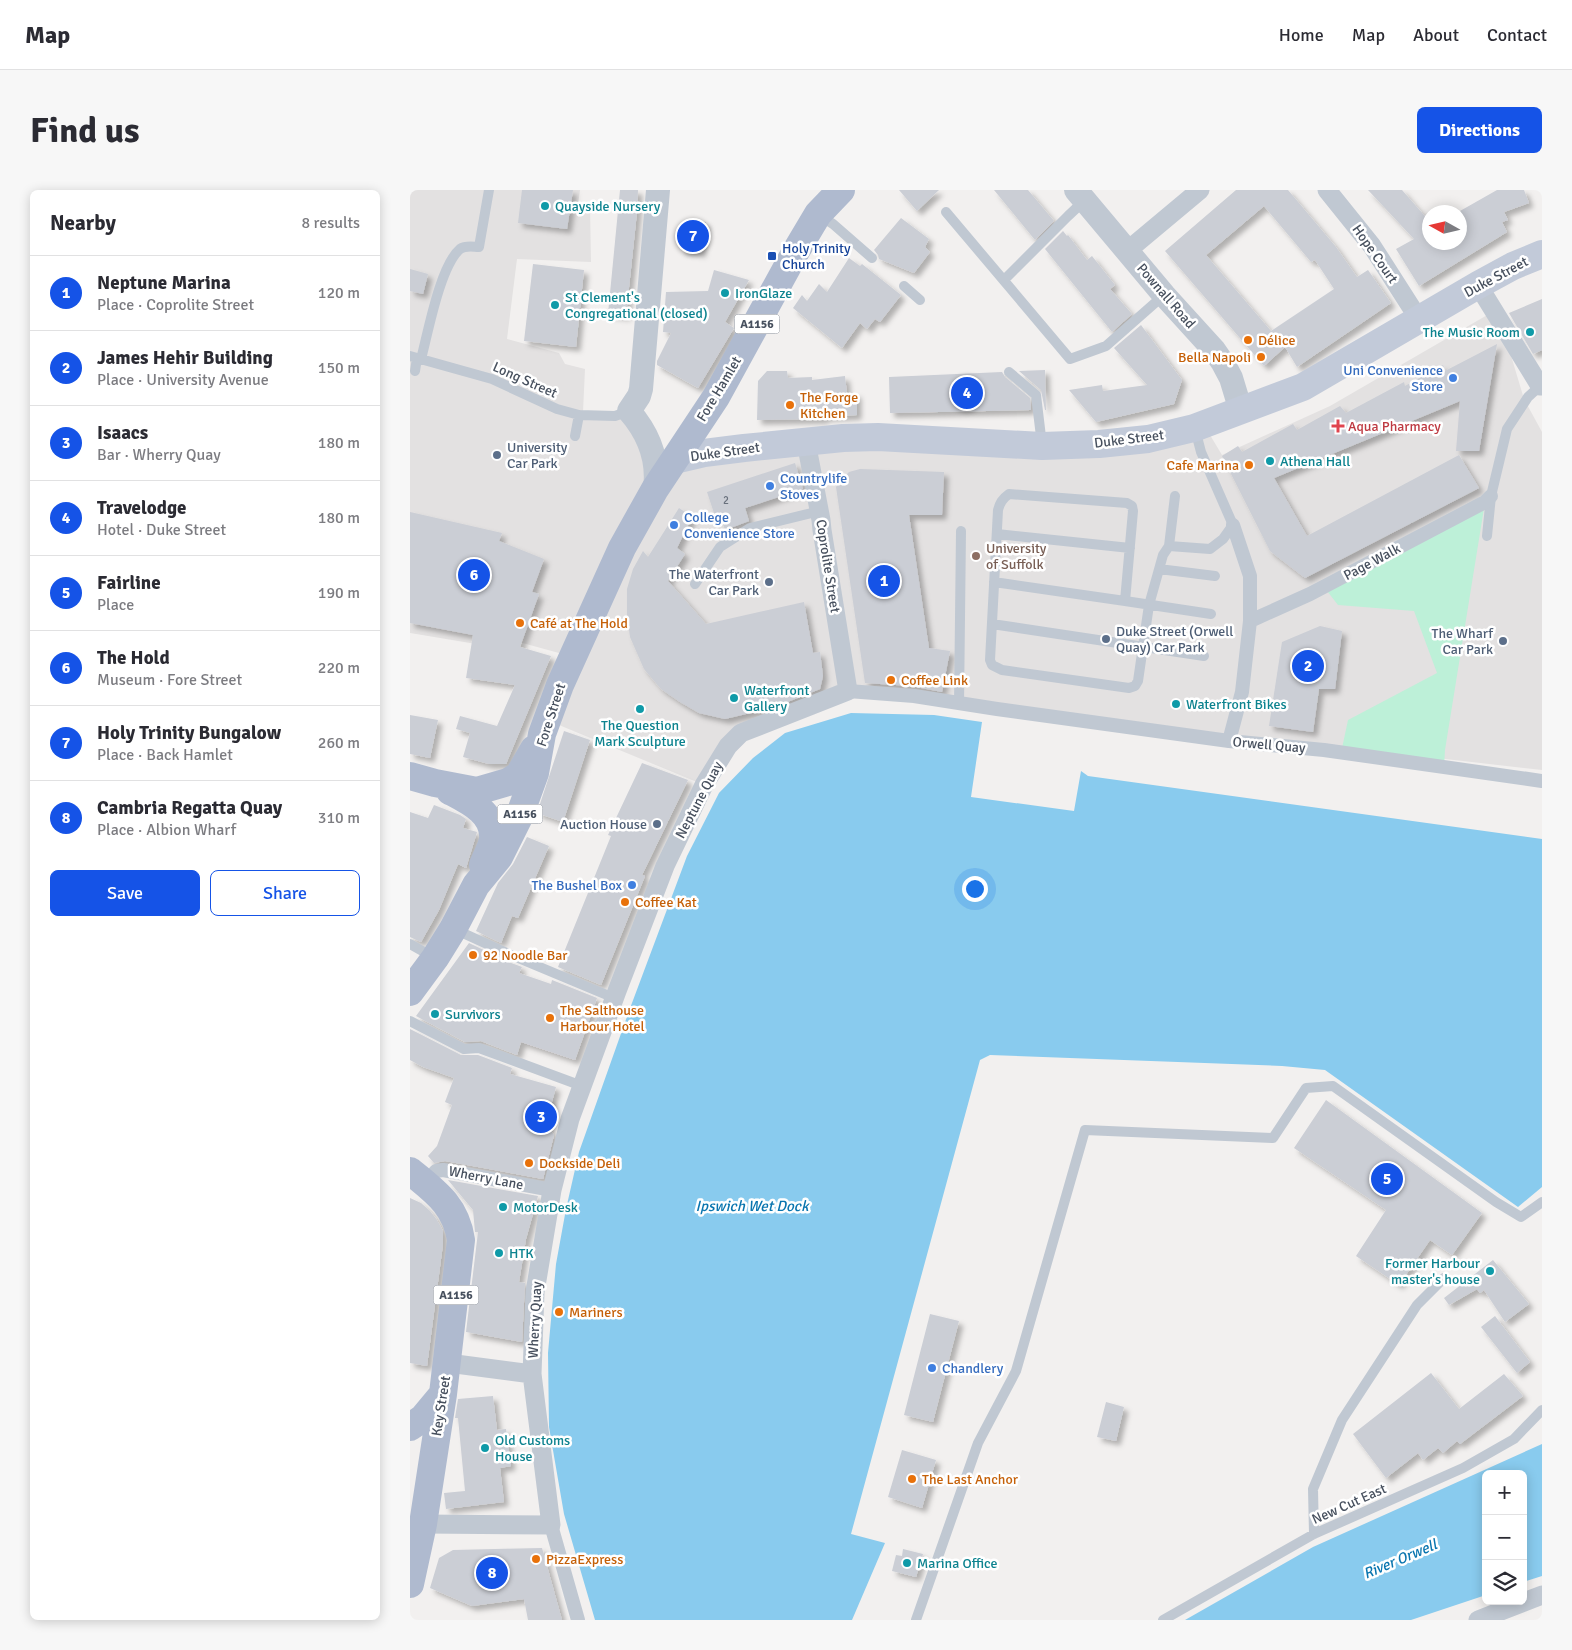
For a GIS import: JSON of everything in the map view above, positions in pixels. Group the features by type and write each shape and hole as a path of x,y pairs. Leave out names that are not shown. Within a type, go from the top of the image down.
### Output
{"main road":[{"name":"Fore Hamlet","path":"674,460 716,397 818,214 841,190"},
{"name":"Duke Street","path":"674,460 704,453 744,448 878,437 1042,446 1099,444 1148,439 1194,428 1303,387 1420,321 1478,285 1513,266 1542,254"},
{"name":"Fore Street","path":"410,992 453,929 476,885 499,856 524,818 542,734 560,685 609,575 655,489 674,460"},
{"name":"A1156","path":"423,780 477,791 508,782 519,775 524,768 542,734"},
{"path":"423,780 470,801 484,813 491,827 493,839 476,885"},
{"name":"Key Street","path":"410,1584 423,1524 448,1363 461,1240 455,1215 448,1205 417,1177"},
{"path":"411,1425 423,1418 443,1394"}],"street":[{"path":"655,489 656,468 654,452 650,442 629,411 639,396 641,389 658,190"},
{"path":"1127,251 1200,190"},
{"name":"Hope Court","path":"1326,190 1372,246 1420,321"},
{"name":"Pownall Road","path":"1081,195 1164,295 1214,350 1231,378 1241,411"},
{"path":"1478,285 1541,386"},
{"name":"Coprolite Street","path":"806,442 820,511 848,691"},
{"name":"Page Walk","path":"1250,621 1310,594 1485,502 1491,496"},
{"path":"1229,741 1242,692 1250,621 1250,576 1233,525"},
{"name":"Neptune Quay","path":"570,1119 665,866 704,785 728,746 740,733 848,691 914,696 996,710"},
{"name":"Orwell Quay","path":"996,710 1229,741 1324,750 1542,782"},
{"name":"Wherry Quay","path":"551,1525 532,1374 535,1292 552,1190 570,1119"},
{"name":"Wherry Lane","path":"417,1177 443,1170 552,1190"},
{"path":"448,1363 532,1374"},
{"path":"423,1524 551,1525 578,1620"},
{"path":"1478,1620 1542,1595"}],"lane":[{"path":"415,371 416,358 441,283 450,263 460,249 466,246 479,247 489,190"},
{"path":"1004,280 1068,216 1081,195"},
{"path":"946,212 1070,359 1106,346 1164,295"},
{"path":"818,214 833,224 872,258"},
{"path":"904,286 920,300"},
{"name":"Long Street","path":"416,358 492,379 557,410 579,415 615,416 629,411"},
{"path":"1008,372 1036,396 1042,446"},
{"path":"1487,536 1491,496 1507,429 1528,397 1541,386"},
{"path":"575,436 579,415"},
{"path":"1168,546 1210,550 1223,539 1233,525 1201,452 1194,428"},
{"path":"1125,601 1132,506 1128,503 1009,494 1000,503 990,660 992,665 1002,670 1129,688 1138,681 1149,605 1158,569 1168,546 1175,496"},
{"path":"695,584 720,547 750,528 820,511"},
{"path":"959,704 961,531"},
{"path":"997,534 1130,548"},
{"path":"1158,569 1215,576"},
{"path":"994,582 1211,614"},
{"path":"992,624 1204,656"},
{"path":"453,929 614,998"},
{"path":"410,944 435,958"},
{"path":"410,1021 464,1049 478,1048 582,1086"},
{"path":"916,1620 978,1443 1016,1371 1085,1130 1273,1138 1306,1088 1333,1086 1496,1202 1521,1217 1542,1202"},
{"path":"1314,1534 1313,1489 1342,1420 1417,1305 1444,1278"},
{"name":"New Cut East","path":"1163,1620 1314,1534 1463,1468 1514,1440 1542,1410"}],"shaded area":[{"name":"University of Suffolk","path":"410,190 580,190 578,205 590,206 591,262 517,259 507,339 559,353 565,364 585,369 583,412 629,411 650,442 674,460 848,440 1210,435 1222,455 1330,406 1489,314 1506,339 1524,399 1542,432 1542,770 848,691 741,733 704,785 559,725 577,672 559,653 508,639 506,649 410,633"}],"green space":[{"path":"1485,502 1445,750 1444,768 1341,753 1348,720 1437,673 1414,611 1338,605 1324,587"}],"water":[{"name":"Ipswich Wet Dock","path":"851,713 934,715 982,722 971,797 1074,811 1081,771 1088,776 1542,839 1542,1187 1518,1207 1325,1070 1282,1066 990,1055 980,1060 851,1534 885,1543 852,1620 595,1620 564,1514 549,1427 548,1353 556,1264 579,1152 687,856 719,793 753,758 785,733"},
{"path":"1542,1444 1542,1576 1527,1581 1527,1470 1484,1470"},
{"name":"River Orwell","path":"1482,1471 1482,1596 1411,1620 1185,1620 1313,1547"}],"building":[{"name":"Quayside Nursery","path":"522,190 573,190 567,229 518,223"},
{"path":"620,190 638,190 626,316 608,314"},
{"path":"899,190 939,190 917,211"},
{"path":"994,190 1028,190 1054,221 1035,240"},
{"path":"1236,190 1288,190 1336,247 1357,277 1368,270 1391,303 1297,367 1285,347 1264,366 1165,251","holes":["1264,206 1311,262 1315,260 1334,289 1271,331 1206,255"]},
{"path":"1368,190 1402,190 1422,213 1422,250 1467,250 1467,207 1497,190 1524,190 1529,203 1504,212 1508,220 1502,222 1507,232 1419,286 1396,249 1414,239"},
{"path":"901,218 929,239 925,247 930,252 914,273 879,259 874,250"},
{"path":"686,220 706,222 701,253 681,250"},
{"path":"1063,231 1087,260 1092,256 1115,285 1110,289 1132,314 1112,332 1045,249"},
{"path":"849,258 860,266 862,264 901,295 880,322 875,319 867,329 860,323 842,348 793,308 802,295 807,301 819,284 827,292"},
{"name":"St Clement's Congregational (closed)","path":"533,264 584,270 576,347 524,341"},
{"path":"410,269 428,274 423,294 410,291"},
{"path":"714,270 749,280 725,322 734,328 698,388 657,365 657,361 671,333 663,332 666,292 708,291"},
{"name":"The Music Room","path":"1542,299 1542,350 1533,354 1509,313"},
{"path":"1141,325 1182,380 1174,404 1096,422 1069,390 1102,385 1103,391 1147,385 1114,348"},
{"name":"Athena Hall","path":"1497,344 1479,451 1456,451 1460,401 1274,478 1307,536 1459,455 1479,488 1305,578 1270,551 1222,456 1238,446 1242,452 1293,424 1297,430 1340,406 1346,413 1404,382 1405,386 1443,365 1445,371"},
{"path":"1045,370 1046,410 1041,390 1019,371"},
{"name":"The Forge Kitchen","path":"767,371 787,371 788,378 812,377 812,380 845,376 847,394 857,393 857,415 824,417 824,419 757,420 758,381"},
{"path":"1002,372 1005,377 1030,398 1031,410 890,413 889,377"},
{"path":"795,463 803,489 745,508 749,521 725,530 721,517 716,519 707,492"},
{"path":"860,469 944,472 942,515 909,515 929,648 950,651 942,692 911,686 865,683 836,487 849,472"},
{"path":"679,508 692,517 677,548 685,554 668,581 706,624 804,602 813,653 820,652 823,676 820,689 775,707 725,719 699,713 680,702 661,689 644,669 630,637 627,615 627,589 633,569 643,551 648,557"},
{"path":"410,512 502,533 499,541 544,559 532,592 539,594 520,647 551,656 506,764 489,764 463,757 470,733 456,729 460,716 497,726 515,685 466,678 473,635 410,623"},
{"path":"1320,626 1342,631 1335,689 1319,689 1313,732 1269,726 1282,642"},
{"path":"410,715 438,720 430,758 410,754"},
{"path":"564,731 590,740 563,822 537,813"},
{"path":"642,763 688,780 642,875 645,876 601,985 558,967 611,836 608,835"},
{"path":"434,805 460,815 466,819 463,828 477,832 466,868 458,864 439,910 421,942 410,937 410,812 428,818"},
{"path":"527,837 549,846 518,918 512,916 501,943 476,931 498,883 513,864"},
{"path":"469,943 495,957 522,967 519,973 551,984 552,980 597,998 575,1060 521,1042 517,1055 481,1041 465,1042 416,1016"},
{"path":"410,1029 461,1055 478,1055 512,1068 510,1074 556,1087 546,1124 554,1135 543,1179 445,1161 434,1163 428,1156 437,1146 452,1105 445,1102 454,1078 423,1067 410,1060"},
{"path":"1326,1100 1482,1213 1452,1255 1430,1240 1399,1285 1356,1256 1386,1210 1294,1148"},
{"path":"448,1180 538,1196 526,1239 519,1282 525,1283 522,1342 466,1332 478,1232 475,1232 473,1210"},
{"path":"410,1198 421,1203 430,1211 443,1231 443,1244 427,1366 410,1363"},
{"path":"1493,1260 1529,1304 1505,1322 1484,1290 1480,1293 1477,1289 1449,1305 1444,1298"},
{"name":"Chandlery","path":"930,1314 959,1321 933,1422 904,1415"},
{"path":"1495,1316 1530,1362 1517,1373 1481,1327"},
{"path":"1431,1373 1459,1409 1504,1374 1523,1396 1460,1444 1457,1441 1443,1453 1438,1448 1423,1460 1418,1453 1386,1478 1353,1434"},
{"name":"Old Customs House","path":"493,1396 497,1430 506,1429 511,1466 500,1468 504,1502 446,1509 444,1493 465,1491 458,1418 455,1418 458,1399"},
{"path":"1106,1402 1124,1407 1116,1441 1097,1437"},
{"name":"The Last Anchor","path":"902,1450 936,1460 922,1508 888,1497"},
{"path":"542,1548 562,1620 528,1620 524,1599 472,1606 430,1588 439,1558 453,1550"},
{"name":"Marina Office","path":"903,1549 923,1554 916,1577 892,1571 896,1555 902,1556"}],"place":[{"name":"Quayside Nursery","path":"545,206"},
{"name":"Holy Trinity Bungalow","path":"693,236"},
{"name":"Holy Trinity Church","path":"772,256"},
{"name":"IronGlaze","path":"725,293"},
{"name":"St Clement's Congregational (closed)","path":"555,305"},
{"name":"The Music Room","path":"1530,332"},
{"name":"Délice","path":"1248,340"},
{"name":"Bella Napoli","path":"1261,357"},
{"name":"Uni Convenience Store","path":"1453,378"},
{"name":"Travelodge","path":"967,393"},
{"name":"The Forge Kitchen","path":"790,405"},
{"name":"Aqua Pharmacy","path":"1338,426"},
{"name":"University Car Park","path":"497,455"},
{"name":"Athena Hall","path":"1270,461"},
{"name":"Cafe Marina","path":"1249,465"},
{"name":"Countrylife Stoves","path":"770,486"},
{"name":"College Convenience Store","path":"674,525"},
{"name":"University of Suffolk","path":"976,556"},
{"name":"The Hold","path":"474,575"},
{"name":"Neptune Marina","path":"884,581"},
{"name":"The Waterfront Car Park","path":"769,582"},
{"name":"Café at The Hold","path":"520,623"},
{"name":"Duke Street (Orwell Quay) Car Park","path":"1106,639"},
{"name":"The Wharf Car Park","path":"1503,641"},
{"name":"James Hehir Building","path":"1308,666"},
{"name":"Coffee Link","path":"891,680"},
{"name":"Waterfront Gallery","path":"734,698"},
{"name":"Waterfront Bikes","path":"1176,704"},
{"name":"The Question Mark Sculpture","path":"640,709"},
{"name":"Auction House","path":"657,824"},
{"name":"The Bushel Box","path":"632,885"},
{"name":"Coffee Kat","path":"625,902"},
{"name":"92 Noodle Bar","path":"473,955"},
{"name":"Survivors","path":"435,1014"},
{"name":"The Salthouse Harbour Hotel","path":"550,1018"},
{"name":"Isaacs","path":"541,1117"},
{"name":"Dockside Deli","path":"529,1163"},
{"name":"Fairline","path":"1387,1179"},
{"name":"MotorDesk","path":"503,1207"},
{"name":"HTK","path":"499,1253"},
{"name":"Former Harbour master's house","path":"1490,1271"},
{"name":"Mariners","path":"559,1312"},
{"name":"Chandlery","path":"932,1368"},
{"name":"Old Customs House","path":"485,1448"},
{"name":"The Last Anchor","path":"912,1479"},
{"name":"PizzaExpress","path":"536,1559"},
{"name":"Marina Office","path":"907,1563"},
{"name":"Cambria Regatta Quay","path":"492,1573"}]}
